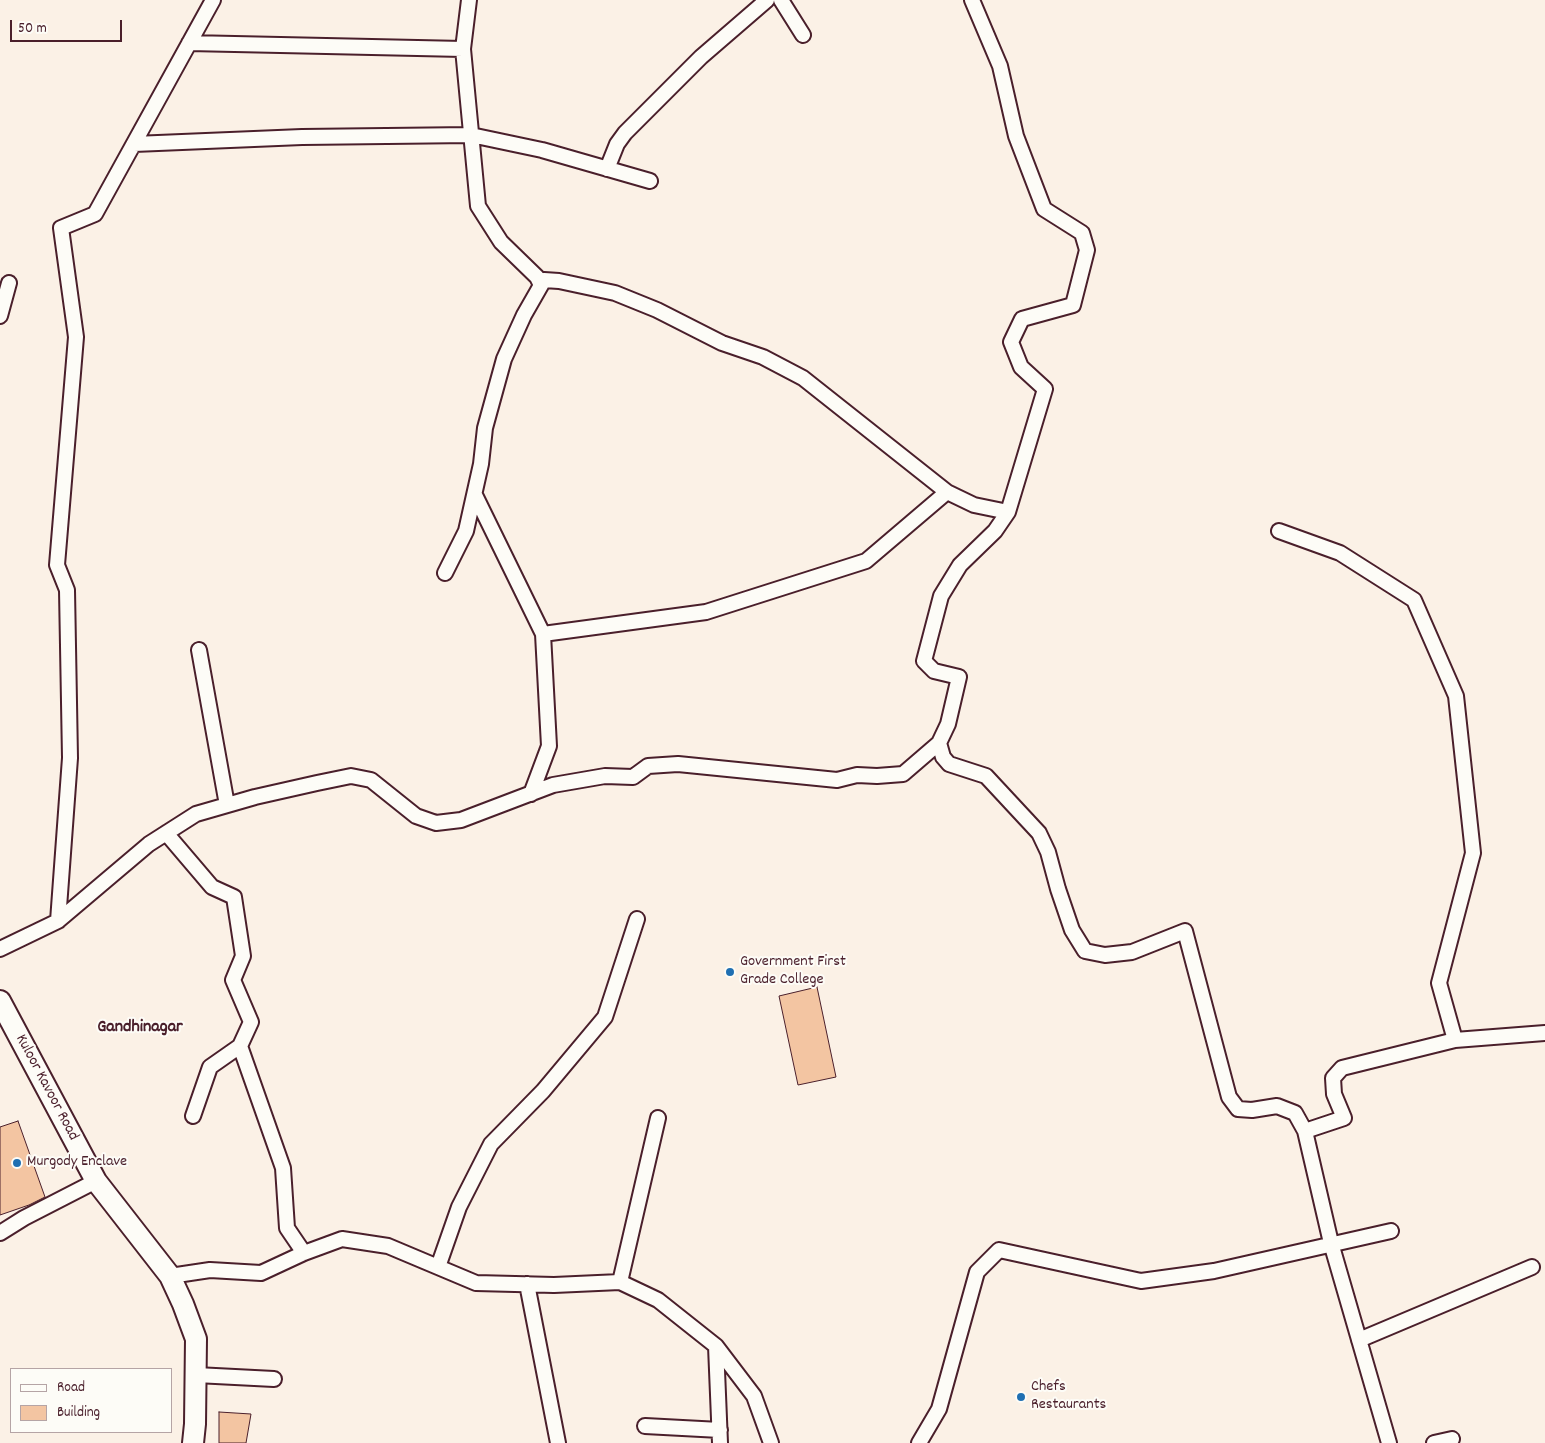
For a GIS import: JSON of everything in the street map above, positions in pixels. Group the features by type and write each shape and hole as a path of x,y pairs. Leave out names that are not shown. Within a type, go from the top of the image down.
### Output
{"main road":[{"name":"Kuloor Kavoor Road","path":"0,1001 96,1181 170,1276 196,1339 192,1443"}],"street":[{"path":"58,921 70,758 67,590 57,565 76,337 61,228 96,214 213,0"},
{"path":"469,0 463,48 478,206 501,242 537,277 541,285"},
{"path":"607,168 617,144 626,133 702,57 767,0"},
{"path":"781,0 803,35"},
{"path":"0,949 58,921 149,844 196,814 255,796 351,776 370,780 416,816 436,823 461,820 553,785 605,776 633,777 648,766 678,764 837,780 858,775 902,774 939,743 948,724 959,676 934,671 924,661 940,596 960,565 995,531 1008,512 1045,389 1021,367 1011,342 1022,319 1073,305 1087,250 1082,233 1044,209 1016,136 1000,66 972,0"},
{"path":"189,42 463,48"},
{"path":"134,144 302,137 471,135 542,150 650,181"},
{"path":"445,573 466,531 475,495 485,428 504,360 524,315 544,280 559,281 615,293 657,310 722,343 771,362 803,378 947,492 974,506 1008,512"},
{"path":"0,316 9,284"},
{"path":"543,634 706,612 866,561 947,492"},
{"path":"475,495 543,634 549,746 531,794"},
{"path":"1279,531 1340,553 1414,600 1456,696 1473,854 1439,983 1455,1040"},
{"path":"199,650 227,805"},
{"path":"939,743 943,757 949,764 986,776 1039,833 1048,852 1072,930 1085,951 1105,955 1132,952 1185,931 1229,1097 1238,1109 1252,1110 1277,1106 1295,1113 1305,1131 1331,1243 1389,1443"},
{"path":"166,833 212,887 234,897 243,956 233,980 251,1022 240,1046 210,1067 194,1116"},
{"path":"438,1267 459,1207 491,1144 543,1091 605,1017 637,919"},
{"path":"1305,1131 1344,1118 1334,1094 1333,1078 1342,1068 1455,1040 1545,1033"},
{"path":"240,1046 283,1168 287,1228 304,1252"},
{"path":"620,1282 658,1118"},
{"path":"0,1233 24,1218 96,1181"},
{"path":"920,1443 939,1409 977,1272 999,1250 1141,1281 1214,1271 1331,1243 1391,1231"},
{"path":"170,1276 210,1270 261,1273 304,1252 342,1239 388,1246 476,1283 620,1282 658,1300 716,1346 754,1396 771,1443"},
{"path":"1359,1340 1532,1267"},
{"path":"528,1284 558,1443"},
{"path":"645,1426 720,1437 716,1346"},
{"path":"196,1375 274,1379"},
{"path":"1434,1443 1452,1439"}],"building":[{"path":"817,987 836,1077 798,1085 779,996"},
{"name":"Murgody Enclave","path":"18,1121 45,1197 0,1215 0,1127"},
{"path":"219,1412 251,1414 246,1443 219,1443"}],"place":[{"name":"Government First Grade College","path":"730,972"},
{"name":"Murgody Enclave","path":"17,1163"},
{"name":"Chefs Restaurants","path":"1021,1397"}],"district":[{"name":"Gandhinagar","path":"140,1029"}]}
